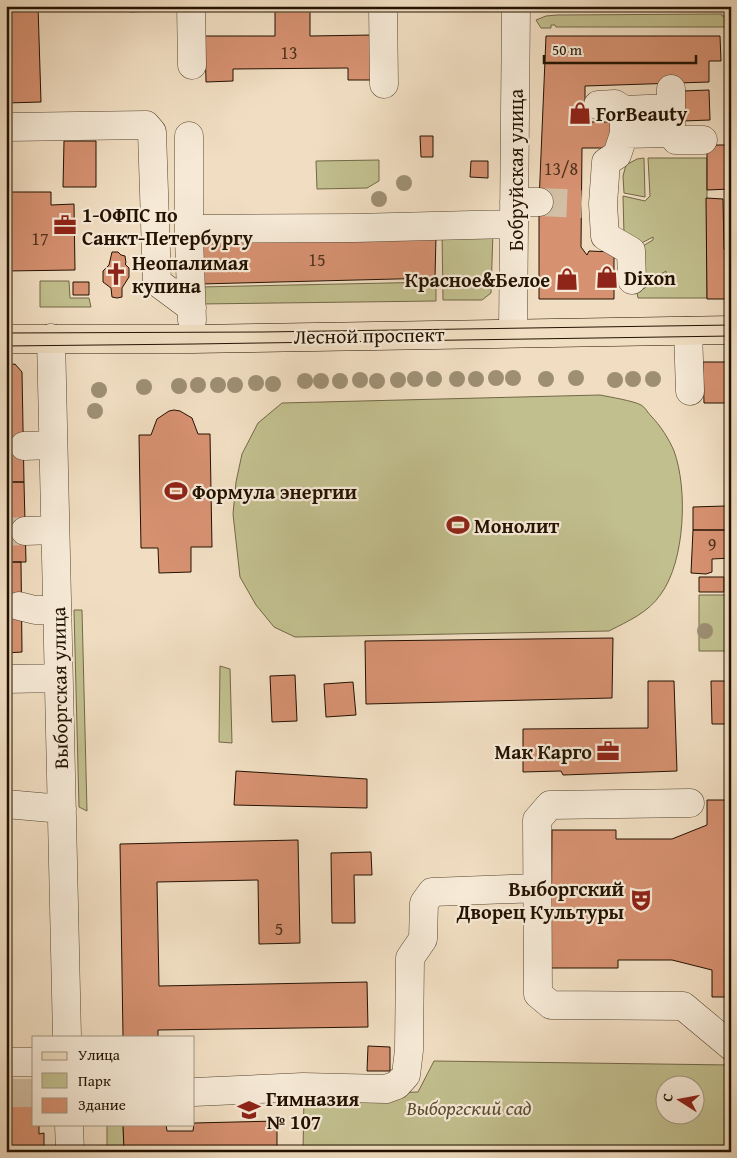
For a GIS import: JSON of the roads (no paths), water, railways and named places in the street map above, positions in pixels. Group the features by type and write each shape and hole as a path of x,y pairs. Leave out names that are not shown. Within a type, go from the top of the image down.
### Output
{"main road":[{"name":"Лесной проспект","path":"6,339 192,339 731,330"}],"street":[{"path":"191,6 192,65"},
{"path":"383,6 384,84"},
{"name":"Бобруйская улица","path":"514,333 522,209 516,6"},
{"path":"598,105 614,104 624,122 617,155 606,162 593,204 605,236 631,251 632,280"},
{"path":"624,122 671,110 676,140 703,140"},
{"path":"8,127 146,125 152,132 157,282 192,308"},
{"path":"189,136 192,339"},
{"path":"189,229 355,228 522,209"},
{"path":"688,331 690,391"},
{"name":"Выборгская улица","path":"51,338 67,1036"},
{"path":"24,446 53,445"},
{"path":"25,531 55,530"},
{"path":"18,606 35,610 57,610"},
{"path":"6,679 58,678"},
{"path":"690,803 550,805 537,820 538,994 551,1006 682,1006 731,1046"},
{"path":"6,804 62,809"},
{"path":"195,1092 303,1087 386,1089 397,1085 406,1074 409,1050 410,958 423,939 424,902 432,892 538,888"},
{"path":"6,1062 32,1062"},
{"path":"69,1126 70,1152"}],"tunnel":[{"path":"539,202 582,204"},
{"path":"6,532 25,531"},
{"path":"6,1093 32,1093"}],"tram line":[{"path":"6,333 262,332 731,325"},
{"path":"6,346 731,336"}],"place":[{"name":"ForBeauty","path":"580,113"},
{"name":"1-ОФПС по Санкт-Петербургу","path":"65,225"},
{"name":"Неопалимая купина","path":"116,274"},
{"name":"Dixon","path":"607,277"},
{"name":"Красное&Белое","path":"567,279"},
{"name":"Формула энергии","path":"176,491"},
{"name":"Монолит","path":"458,525"},
{"name":"Мак Карго","path":"608,751"},
{"name":"Выборгский Дворец Культуры","path":"641,900"},
{"name":"Гимназия № 107","path":"249,1110"}],"park label":[{"name":"Выборгский сад","path":"469,1107"}]}
